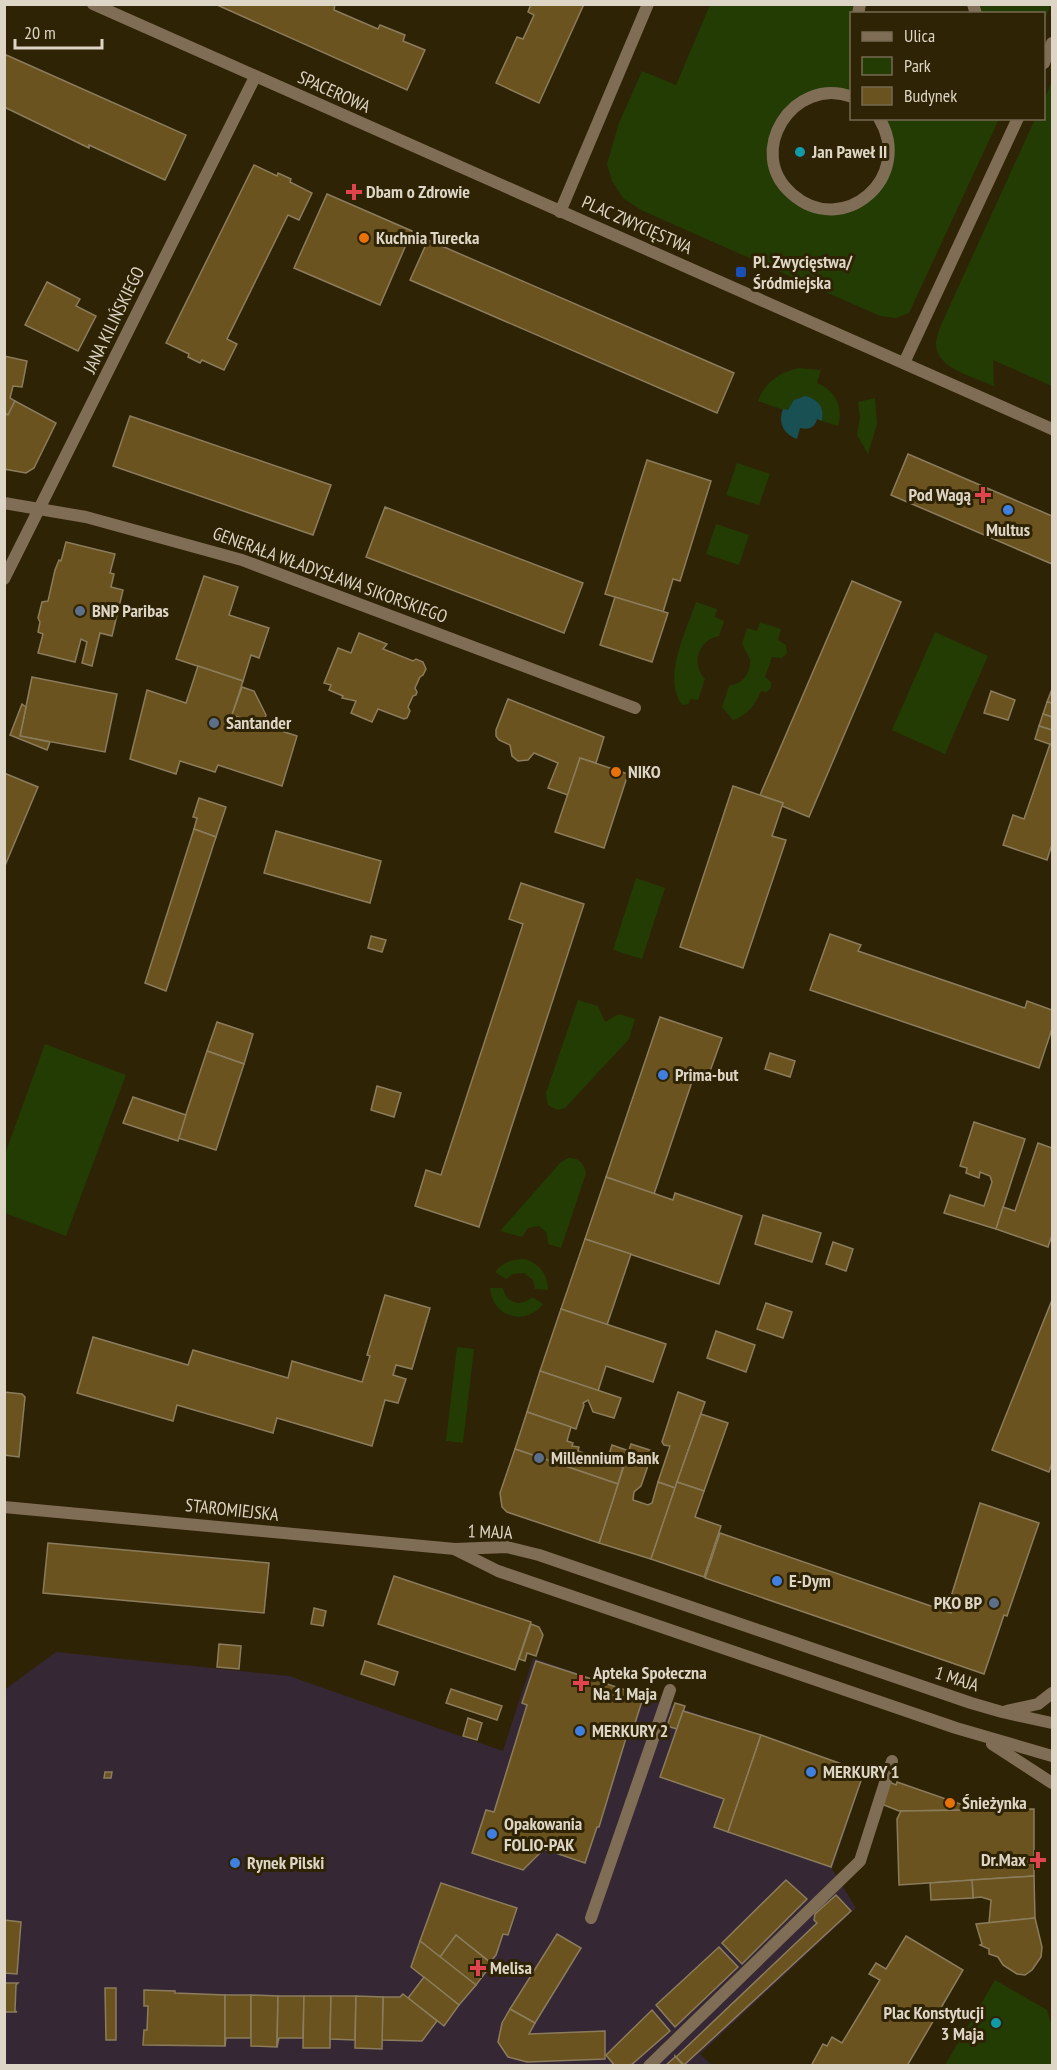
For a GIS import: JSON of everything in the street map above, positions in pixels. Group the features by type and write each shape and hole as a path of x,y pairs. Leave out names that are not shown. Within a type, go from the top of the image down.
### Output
{"street":[{"name":"SPACEROWA","path":"93,4 560,212"},
{"name":"PLAC ZWYCIĘSTWA","path":"648,4 560,212 1053,429"},
{"path":"1045,61 1053,43"},
{"name":"JANA KILIŃSKIEGO","path":"4,579 255,77"},
{"path":"850,97 835,94 816,95 794,107 781,121 774,139 773,158 778,176 794,196 817,207 836,209 854,205 869,195 881,181 888,159 888,140 880,120"},
{"path":"904,363 1017,120"},
{"name":"GENERAŁA WŁADYSŁAWA SIKORSKIEGO","path":"4,503 86,517 242,560 635,708"},
{"name":"STAROMIEJSKA","path":"4,1507 455,1549"},
{"name":"1 MAJA","path":"455,1549 507,1547 539,1555 1002,1712 1053,1723"},
{"name":"1 MAJA","path":"455,1549 498,1570 978,1735 1053,1756"},
{"path":"591,1918 670,1690"},
{"path":"1002,1712 1038,1704 1053,1693"},
{"name":"1 MAJA","path":"978,1735 1053,1783"},
{"path":"649,2066 860,1861 892,1761"}],"shaded area":[{"name":"Rynek Pilski","path":"56,1652 289,1676 503,1751 533,1658 865,1771 832,1869 856,1908 700,2054 712,2065 5,2065 4,1690"}],"green space":[{"path":"710,5 860,5 858,12 850,12 850,97 842,94 794,107 773,158 799,200 848,207 886,170 879,120 999,120 909,313 896,318 880,316 641,210 623,198 612,181 607,164 619,123 642,71 676,85"},
{"path":"973,5 1051,5 1045,18 1045,12 976,12"},
{"path":"1052,81 1052,386 993,360 994,386 949,366 938,353 936,339 1035,120 1045,120 1045,98"},
{"path":"798,368 821,370 817,383 829,390 839,406 838,426 822,421 820,405 813,399 798,398 787,411 758,401 774,379"},
{"path":"875,398 877,424 868,454 857,435 860,417 858,402"},
{"path":"737,463 770,474 759,505 726,495"},
{"path":"716,524 749,535 739,565 706,554"},
{"path":"696,602 717,609 715,617 724,621 719,636 706,642 699,653 698,666 705,679 698,700 691,699 688,704 682,705 676,694 675,668 682,640"},
{"path":"760,622 781,629 778,640 786,645 787,653 782,658 772,657 765,677 771,682 771,687 767,692 761,691 750,709 733,720 722,707 729,686 745,677 750,664 750,659 742,644 747,628 757,631"},
{"path":"935,632 988,656 945,754 892,730"},
{"path":"636,878 665,888 642,959 613,950"},
{"path":"578,1000 598,1006 605,1022 619,1014 635,1019 629,1039 565,1108 557,1110 548,1105 546,1093"},
{"path":"45,1044 126,1075 66,1236 5,1213 5,1154"},
{"path":"568,1158 580,1161 586,1173 561,1248 548,1244 547,1233 539,1226 528,1228 522,1237 500,1231 560,1163"},
{"path":"525,1259 542,1271 547,1280 548,1290 535,1289 533,1280 524,1273 513,1274 506,1279 495,1272 508,1262"},
{"path":"490,1288 503,1288 507,1297 514,1302 523,1302 532,1297 543,1304 536,1311 527,1315 510,1316 497,1306"},
{"path":"457,1347 474,1349 463,1443 446,1441"},
{"path":"995,1980 1047,2010 1052,2027 1052,2065 945,2065"}],"water":[{"path":"805,396 814,399 819,404 822,421 817,419 811,428 800,428 797,439 785,431 781,418 783,409 788,410 794,400"}],"building":[{"path":"215,4 335,4 334,10 378,29 380,25 405,35 403,41 425,50 407,90"},
{"path":"531,4 584,4 539,103 496,83 517,37 523,39 534,15 528,12"},
{"path":"4,54 186,135 165,180 89,145 89,148 4,107"},
{"path":"254,165 277,176 278,173 291,179 290,182 312,193 299,220 288,215 227,339 237,344 224,370 202,360 200,363 188,357 189,354 166,343"},
{"path":"327,194 412,231 380,305 294,268"},
{"path":"428,240 734,373 717,413 410,280"},
{"path":"47,282 80,299 76,306 96,316 78,351 25,325"},
{"path":"4,356 27,361 22,387 13,386 10,398 15,401 8,415 4,413"},
{"path":"15,401 56,423 34,468 26,473 4,469 4,413 8,415"},
{"path":"130,416 331,485 313,535 113,466"},
{"path":"908,454 1052,516 1052,564 891,495"},
{"path":"647,460 711,481 680,581 673,579 663,612 605,594"},
{"path":"385,507 583,583 564,633 366,557"},
{"path":"66,542 115,554 110,573 114,574 111,587 123,590 112,636 100,633 92,666 82,663 87,642 81,639 75,662 38,653 43,634 38,632 40,622 38,618 42,602 48,601 55,570 59,560 61,561"},
{"path":"204,576 238,587 229,615 269,628 259,658 251,655 243,681 176,659"},
{"path":"852,581 901,602 809,817 782,806 783,803 760,795"},
{"path":"615,597 668,613 652,662 600,645"},
{"path":"359,633 387,644 383,649 413,661 416,659 423,662 426,669 415,688 417,692 408,707 410,711 407,718 404,719 378,709 372,722 351,713 356,701 342,698 343,696 329,690 331,685 324,683 338,648 351,653"},
{"path":"198,666 243,681 232,715 297,736 282,786 218,765 215,772 180,761 176,774 130,759 147,690 186,703"},
{"path":"32,677 117,694 105,752 20,736"},
{"path":"242,687 254,691 266,715 263,725 232,715"},
{"path":"1052,689 1052,703 1047,702"},
{"path":"991,691 1015,700 1008,720 984,713"},
{"path":"508,699 604,737 596,763 580,758 568,795 548,788 558,763 534,753 528,760 518,761 512,756 510,745 496,736 496,730"},
{"path":"1047,702 1052,703 1052,717 1043,714"},
{"path":"22,704 26,707 20,736 50,742 47,750 10,735"},
{"path":"1043,714 1052,717 1052,730 1039,726"},
{"path":"1039,726 1052,730 1052,745 1035,739"},
{"path":"1050,744 1052,745 1052,844 1047,860 1003,845 1013,815 1024,819"},
{"path":"580,758 628,774 604,848 555,832"},
{"path":"4,773 38,787 4,868"},
{"path":"733,786 783,803 772,836 786,840 743,968 680,947"},
{"path":"199,798 226,807 216,837 194,829 197,818 193,817"},
{"path":"194,829 216,837 166,991 145,983"},
{"path":"276,831 381,861 370,903 264,873"},
{"path":"521,883 584,904 479,1227 415,1206 426,1170 441,1175 523,924 509,919"},
{"path":"830,934 861,945 858,951 1025,1008 1027,1001 1052,1010 1052,1029 1039,1068 810,990"},
{"path":"371,936 386,940 382,952 368,948"},
{"path":"660,1017 722,1038 709,1074 696,1070 654,1194 606,1177"},
{"path":"217,1022 253,1034 244,1064 207,1051"},
{"path":"207,1051 244,1064 216,1150 178,1138"},
{"path":"770,1053 795,1061 790,1077 765,1069"},
{"path":"377,1086 401,1093 394,1117 371,1110"},
{"path":"133,1097 186,1115 178,1141 123,1123"},
{"path":"974,1122 1025,1139 996,1229 944,1213 950,1195 984,1206 992,1182 990,1176 980,1172 979,1178 966,1173 967,1168 960,1166"},
{"path":"1038,1143 1052,1148 1052,1235 1048,1247 996,1229 1003,1207 1015,1211"},
{"path":"606,1177 673,1200 675,1193 742,1216 719,1284 585,1239"},
{"path":"763,1215 821,1233 812,1262 755,1244"},
{"path":"585,1239 631,1254 607,1325 561,1309"},
{"path":"833,1242 853,1249 846,1271 826,1264"},
{"path":"385,1295 430,1308 412,1369 396,1365 393,1375 406,1379 398,1403 385,1400 372,1446 277,1418 273,1433 177,1405 173,1421 77,1393 93,1337 188,1365 193,1350 288,1378 292,1361 362,1382 370,1356 367,1355"},
{"path":"1052,1300 1052,1463 1049,1472 992,1450"},
{"path":"766,1303 792,1312 783,1338 757,1329"},
{"path":"561,1309 666,1344 653,1382 606,1366 598,1391 540,1371"},
{"path":"716,1331 755,1345 746,1372 707,1358"},
{"path":"540,1371 621,1398 614,1418 593,1412 588,1400 583,1403 576,1429 527,1412"},
{"path":"4,1392 22,1394 25,1397 19,1457 4,1455"},
{"path":"678,1392 705,1402 675,1488 658,1482 670,1446 662,1442"},
{"path":"527,1412 571,1427 567,1441 573,1443 572,1446 579,1447 578,1451 623,1467 618,1484 515,1449"},
{"path":"701,1414 728,1423 704,1491 677,1482"},
{"path":"631,1444 653,1451 641,1486 634,1492 633,1500 648,1505 652,1503 658,1482 675,1488 651,1559 599,1543"},
{"path":"612,1445 629,1451 623,1467 607,1461"},
{"path":"515,1449 618,1484 599,1543 507,1512 502,1507 500,1493"},
{"path":"677,1482 704,1491 695,1517 721,1526 704,1577 651,1559"},
{"path":"980,1503 1039,1523 984,1674 705,1578 720,1533 951,1613 955,1601 950,1600"},
{"path":"48,1543 269,1563 264,1613 43,1593"},
{"path":"394,1576 531,1622 515,1670 378,1624"},
{"path":"314,1608 326,1611 323,1626 311,1624"},
{"path":"531,1624 539,1627 543,1635 536,1656 527,1653 525,1661 519,1659"},
{"path":"219,1644 241,1646 239,1669 217,1667"},
{"path":"365,1661 398,1672 394,1685 361,1674"},
{"path":"536,1661 632,1692 643,1698 630,1739 626,1738 599,1827 597,1827 585,1863 544,1849 523,1870 472,1853 486,1810 494,1812 527,1705 522,1703"},
{"path":"451,1689 502,1706 497,1720 446,1703"},
{"path":"675,1703 685,1706 677,1729 667,1726"},
{"path":"683,1711 761,1735 728,1832 714,1827 724,1799 660,1777"},
{"path":"468,1718 482,1723 477,1740 463,1736"},
{"path":"761,1735 864,1772 831,1867 728,1832"},
{"path":"105,1772 112,1772 111,1778 104,1778"},
{"path":"887,1781 896,1785 897,1782 969,1807 969,1810 899,1811 879,1803"},
{"path":"1034,1809 1034,1876 899,1885 897,1819 901,1811"},
{"path":"1034,1876 1035,1918 989,1923 991,1900 981,1897 973,1898 972,1880"},
{"path":"786,1880 807,1899 742,1964 722,1943"},
{"path":"972,1880 973,1898 931,1900 930,1883"},
{"path":"441,1883 517,1908 508,1935 503,1934 496,1955 490,1962 456,1935 440,1957 420,1941"},
{"path":"836,1895 851,1911 684,2065 676,2057 817,1923 814,1920 815,1914"},
{"path":"1035,1918 1042,1947 1041,1957 1032,1970 1025,1975 1017,1974 1003,1965 998,1957 989,1954 989,1949 980,1945 982,1944 976,1924"},
{"path":"4,1920 21,1922 17,1974 4,1973"},
{"path":"557,1934 581,1948 535,2023 510,2009"},
{"path":"456,1935 492,1964 476,1985 440,1957"},
{"path":"906,1936 963,1970 907,2066 811,2066 823,2044 827,2046 832,2037 842,2043 880,1980 869,1974 876,1963 886,1969"},
{"path":"420,1941 476,1985 459,2005 411,1967"},
{"path":"719,1947 738,1967 675,2027 656,2005"},
{"path":"424,1977 459,2005 444,2026 408,1998"},
{"path":"4,1983 18,1983 15,2011 17,2012 4,2012"},
{"path":"105,1988 116,1988 116,2040 106,2040"},
{"path":"144,1990 225,1995 225,2046 143,2045 144,2030 147,2030 148,2006 144,2006"},
{"path":"403,1994 437,2021 422,2041 382,2040 383,1997 400,1997"},
{"path":"225,1995 251,1995 251,2038 226,2038 225,2046"},
{"path":"251,1995 278,1996 277,2047 251,2046"},
{"path":"278,1996 304,1996 303,2038 279,2038 277,2047"},
{"path":"304,1996 331,1996 330,2048 303,2048"},
{"path":"331,1996 356,1996 355,2040 330,2039"},
{"path":"356,1996 383,1997 382,2049 355,2048"},
{"path":"510,2009 535,2023 529,2034 605,2031 605,2059 527,2062 508,2057 498,2042 502,2023"},
{"path":"652,2010 670,2031 630,2066 615,2066 606,2055"},
{"path":"675,2057 684,2066 665,2066"}],"place":[{"name":"Jan Paweł II","path":"800,152"},
{"name":"Dbam o Zdrowie","path":"354,192"},
{"name":"Kuchnia Turecka","path":"364,238"},
{"name":"Pl. Zwycięstwa/ Śródmiejska","path":"741,272"},
{"name":"Pod Wagą","path":"983,495"},
{"name":"Multus","path":"1008,510"},
{"name":"BNP Paribas","path":"80,611"},
{"name":"Santander","path":"214,723"},
{"name":"NIKO","path":"616,772"},
{"name":"Prima-but","path":"663,1075"},
{"name":"Millennium Bank","path":"539,1458"},
{"name":"E-Dym","path":"777,1581"},
{"name":"PKO BP","path":"994,1603"},
{"name":"Apteka Społeczna Na 1 Maja","path":"581,1683"},
{"name":"MERKURY 2","path":"580,1731"},
{"name":"MERKURY 1","path":"811,1772"},
{"name":"Śnieżynka","path":"950,1803"},
{"name":"Opakowania FOLIO-PAK","path":"492,1834"},
{"name":"Dr.Max","path":"1038,1860"},
{"name":"Rynek Pilski","path":"235,1863"},
{"name":"Melisa","path":"478,1968"},
{"name":"Plac Konstytucji 3 Maja","path":"996,2023"}]}
